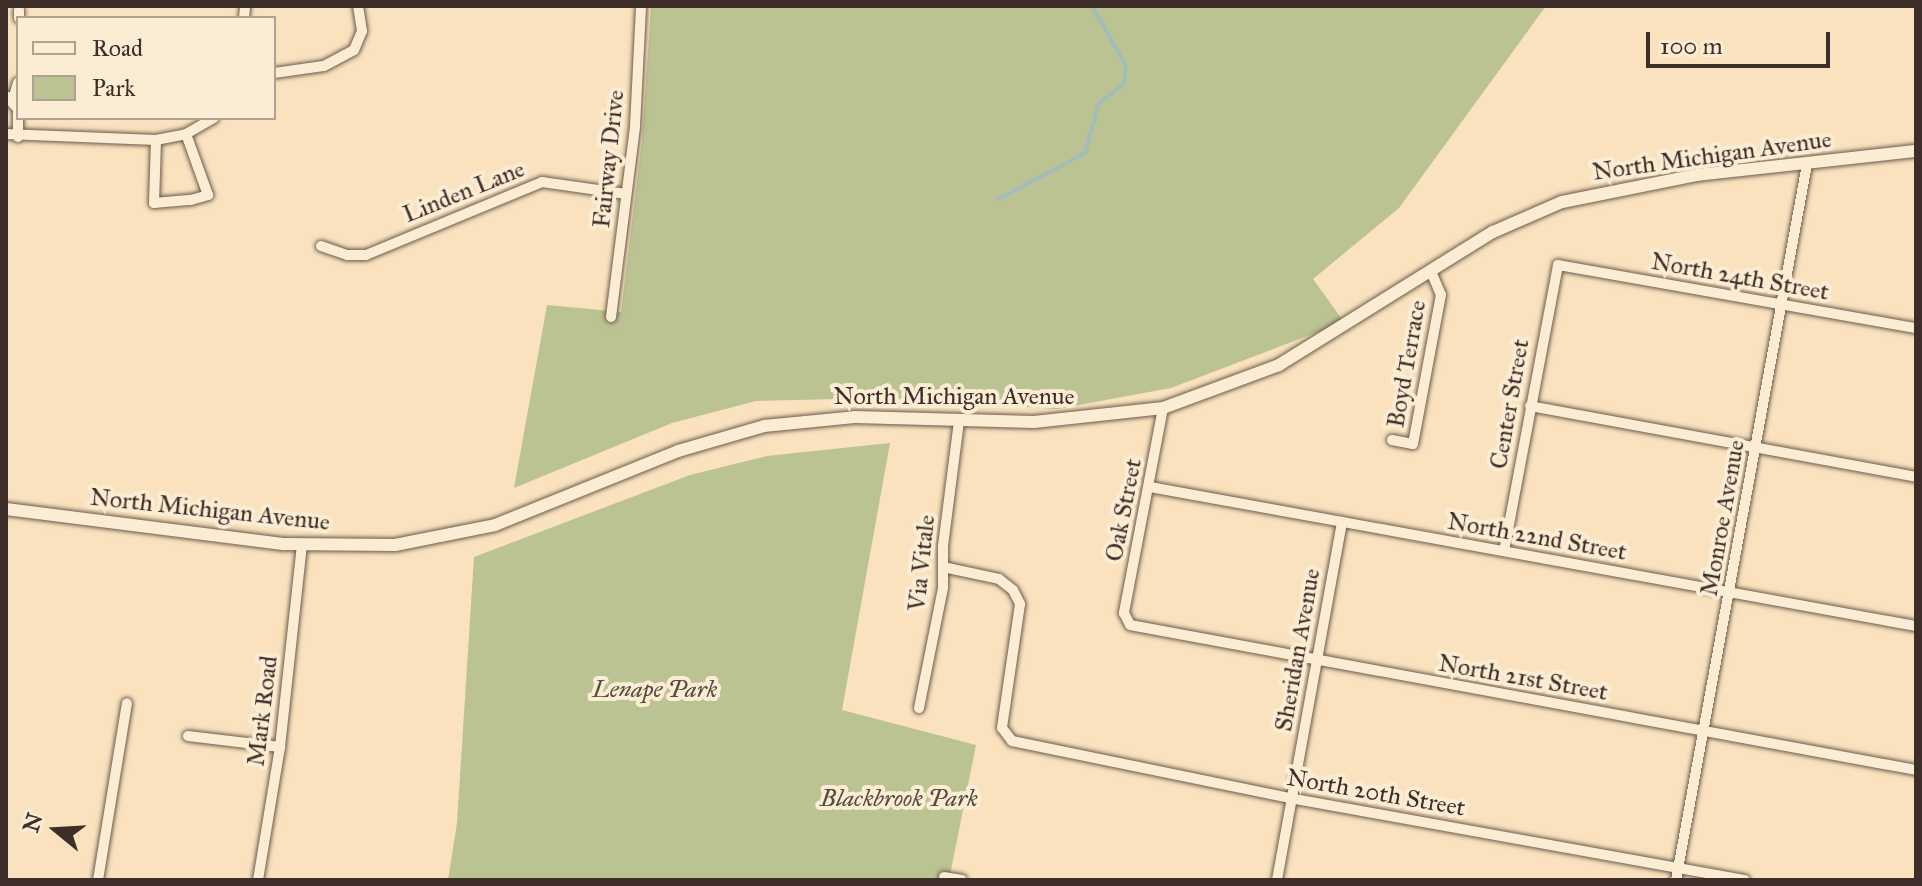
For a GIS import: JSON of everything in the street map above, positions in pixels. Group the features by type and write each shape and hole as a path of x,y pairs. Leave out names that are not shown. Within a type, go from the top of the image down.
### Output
{"street":[{"path":"276,73 324,66 354,50 362,31 358,6"},
{"name":"Fairway Drive","path":"611,317 626,194 641,6"},
{"path":"6,143 12,135 10,97"},
{"path":"12,135 156,140 186,134 210,120"},
{"path":"156,140 154,203 191,200 208,195 186,134"},
{"name":"North Michigan Avenue","path":"6,509 302,545 395,545 495,525 678,451 764,426 855,417 959,421 1068,420 1163,408 1279,365 1493,232 1581,196 1697,175 1916,151"},
{"name":"Monroe Avenue","path":"1676,880 1807,164"},
{"name":"Linden Lane","path":"321,246 347,255 366,255 542,182 626,194"},
{"name":"North 24th Street","path":"1558,265 1916,328"},
{"name":"Center Street","path":"1504,551 1558,265"},
{"name":"Boyd Terrace","path":"1392,440 1413,444 1441,295 1431,271"},
{"path":"1530,406 1916,477"},
{"name":"Oak Street","path":"1127,619 1163,408"},
{"name":"Via Vitale","path":"919,708 943,567 959,421"},
{"name":"North 22nd Street","path":"1150,487 1916,626"},
{"name":"Sheridan Avenue","path":"1277,880 1342,522"},
{"name":"Mark Road","path":"258,880 280,747 302,545"},
{"name":"North 20th Street","path":"943,567 999,579 1013,590 1020,604 1004,734 1012,741 1291,798 1745,880"},
{"name":"North 21st Street","path":"1127,619 1130,625 1916,770"},
{"path":"98,880 127,703"},
{"path":"188,736 280,747"},
{"path":"944,877 962,880"}],"green space":[{"path":"651,6 1546,6 1399,208 1313,279 1344,322 1171,388 1057,409 885,398 756,401 672,423 514,488 547,305 621,312 642,141"},
{"name":"Lenape Park","path":"890,443 842,710 976,745 949,880 448,880 457,823 474,557 690,475 767,456"}],"waterway":[{"path":"999,199 1085,153 1099,103 1124,84 1126,66 1092,6"}],"park label":[{"name":"Blackbrook Park","path":"899,799"}]}
